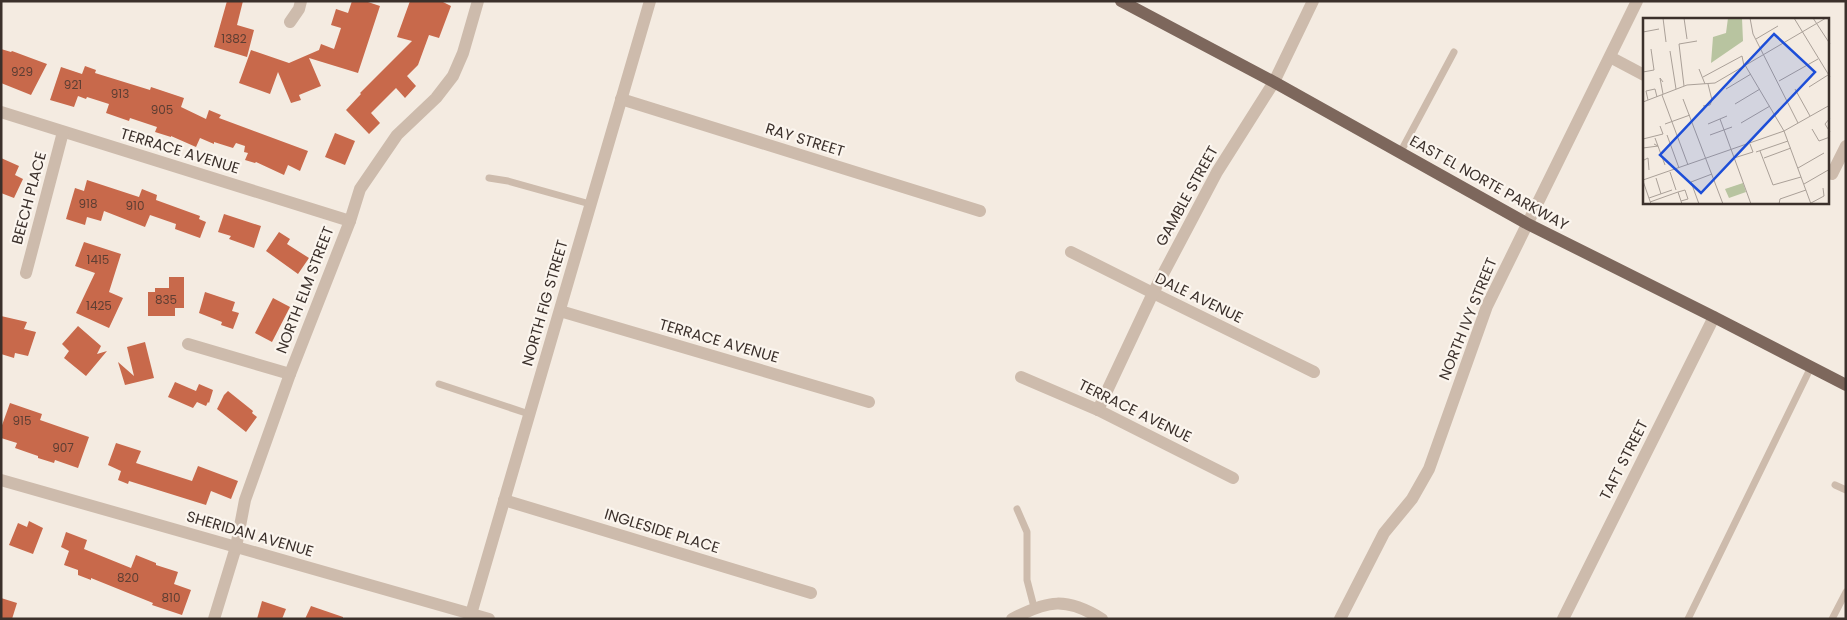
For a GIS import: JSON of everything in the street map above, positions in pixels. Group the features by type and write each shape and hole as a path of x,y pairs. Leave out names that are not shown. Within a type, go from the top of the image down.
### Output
{"main road":[{"name":"EAST EL NORTE PARKWAY","path":"1121,1 1274,82 1526,223 1846,385"}],"street":[{"path":"290,22 299,9 301,1"},
{"name":"NORTH ELM STREET","path":"214,619 236,547 245,500 290,374 350,221 360,189 397,135 436,98 453,76 463,53 478,1"},
{"name":"NORTH FIG STREET","path":"471,614 650,1"},
{"name":"GAMBLE STREET","path":"1098,410 1153,293 1217,172 1274,82 1313,1"},
{"name":"NORTH IVY STREET","path":"1340,619 1384,533 1412,499 1429,469 1488,306 1526,223 1637,1"},
{"path":"1610,57 1643,74"},
{"name":"RAY STREET","path":"620,99 980,211"},
{"name":"TERRACE AVENUE","path":"1,112 350,221"},
{"name":"BEECH PLACE","path":"26,273 63,132"},
{"path":"1830,173 1846,146"},
{"name":"DALE AVENUE","path":"1071,252 1314,372"},
{"name":"TERRACE AVENUE","path":"560,311 869,402"},
{"name":"TAFT STREET","path":"1563,619 1714,317"},
{"path":"188,344 290,374"},
{"name":"TERRACE AVENUE","path":"1021,377 1098,410 1233,478"},
{"name":"SHERIDAN AVENUE","path":"1,480 488,619"},
{"name":"INGLESIDE PLACE","path":"504,500 811,593"},
{"path":"1012,619 1034,608 1063,603 1084,608 1102,619"}],"lane":[{"path":"1400,153 1454,52"},
{"path":"488,178 508,181 590,204"},
{"path":"1688,619 1811,367"},
{"path":"439,384 529,414"},
{"path":"1835,485 1846,490"},
{"path":"1017,509 1027,532 1027,580 1034,608"},
{"path":"1832,619 1846,592"}],"building":[{"path":"227,1 243,1 237,25 254,30 247,57 214,47"},
{"path":"352,1 365,1 380,6 358,73 309,58 321,86 299,95 301,100 291,103 278,72 270,94 239,83 251,50 289,63 319,50 321,44 334,49 341,28 331,25 336,9 348,13"},
{"path":"410,1 441,1 451,6 439,38 429,35 418,65 407,76 416,86 405,98 396,88 371,113 380,123 369,134 346,110 360,93 412,41 397,37"},
{"path":"1,49 12,51 47,64 31,95 1,83"},
{"path":"85,66 96,70 95,73 150,90 151,87 184,98 181,107 206,119 209,110 221,115 219,118 308,151 300,171 288,165 284,175 256,162 245,160 248,153 244,152 245,146 236,143 233,148 214,142 214,144 200,138 196,147 171,136 155,132 157,127 130,118 129,121 106,113 109,104 87,97 86,99 78,96 74,107 50,100 61,67 82,74"},
{"path":"335,133 355,141 345,165 325,157"},
{"path":"1,158 19,166 15,175 23,179 14,198 1,193"},
{"path":"87,180 139,197 142,189 157,195 156,200 200,216 199,219 206,222 200,238 175,229 176,224 150,215 145,227 104,211 101,221 87,217 85,225 66,219 75,188 84,191"},
{"path":"224,214 261,226 254,248 229,239 231,236 218,232"},
{"path":"279,232 290,239 287,244 309,258 298,274 266,251"},
{"path":"84,242 121,254 109,292 123,298 109,328 76,313 95,273 75,266"},
{"path":"169,277 184,277 184,308 175,308 175,316 148,316 148,292 155,292 155,288 169,288"},
{"path":"205,292 235,302 232,311 239,313 233,329 221,325 222,322 199,313"},
{"path":"273,298 290,307 272,342 255,333"},
{"path":"1,316 27,322 24,329 36,332 28,356 15,353 14,358 1,354"},
{"path":"78,326 101,346 97,354 107,351 86,376 64,358 69,351 62,344"},
{"path":"145,342 154,378 125,385 118,362 134,376 127,347"},
{"path":"175,382 196,391 199,384 213,390 209,403 206,406 197,402 193,408 168,397"},
{"path":"228,391 253,411 252,413 257,417 246,432 217,409"},
{"path":"10,403 42,414 40,420 89,437 78,468 55,460 54,463 38,458 38,456 15,448 17,443 1,438 1,428"},
{"path":"116,443 141,451 136,463 192,481 198,466 238,481 231,499 211,491 206,505 129,481 128,484 118,480 121,471 108,465"},
{"path":"29,521 43,528 33,554 9,545 18,523 27,527"},
{"path":"66,532 87,540 84,549 131,568 136,555 156,563 156,565 178,572 174,584 191,590 182,615 152,605 153,603 91,578 91,580 78,575 78,570 64,565 69,551 61,547"},
{"path":"1,598 17,603 12,619 1,619"},
{"path":"262,601 286,609 282,619 257,619"},
{"path":"311,606 343,617 343,619 305,619"}]}
